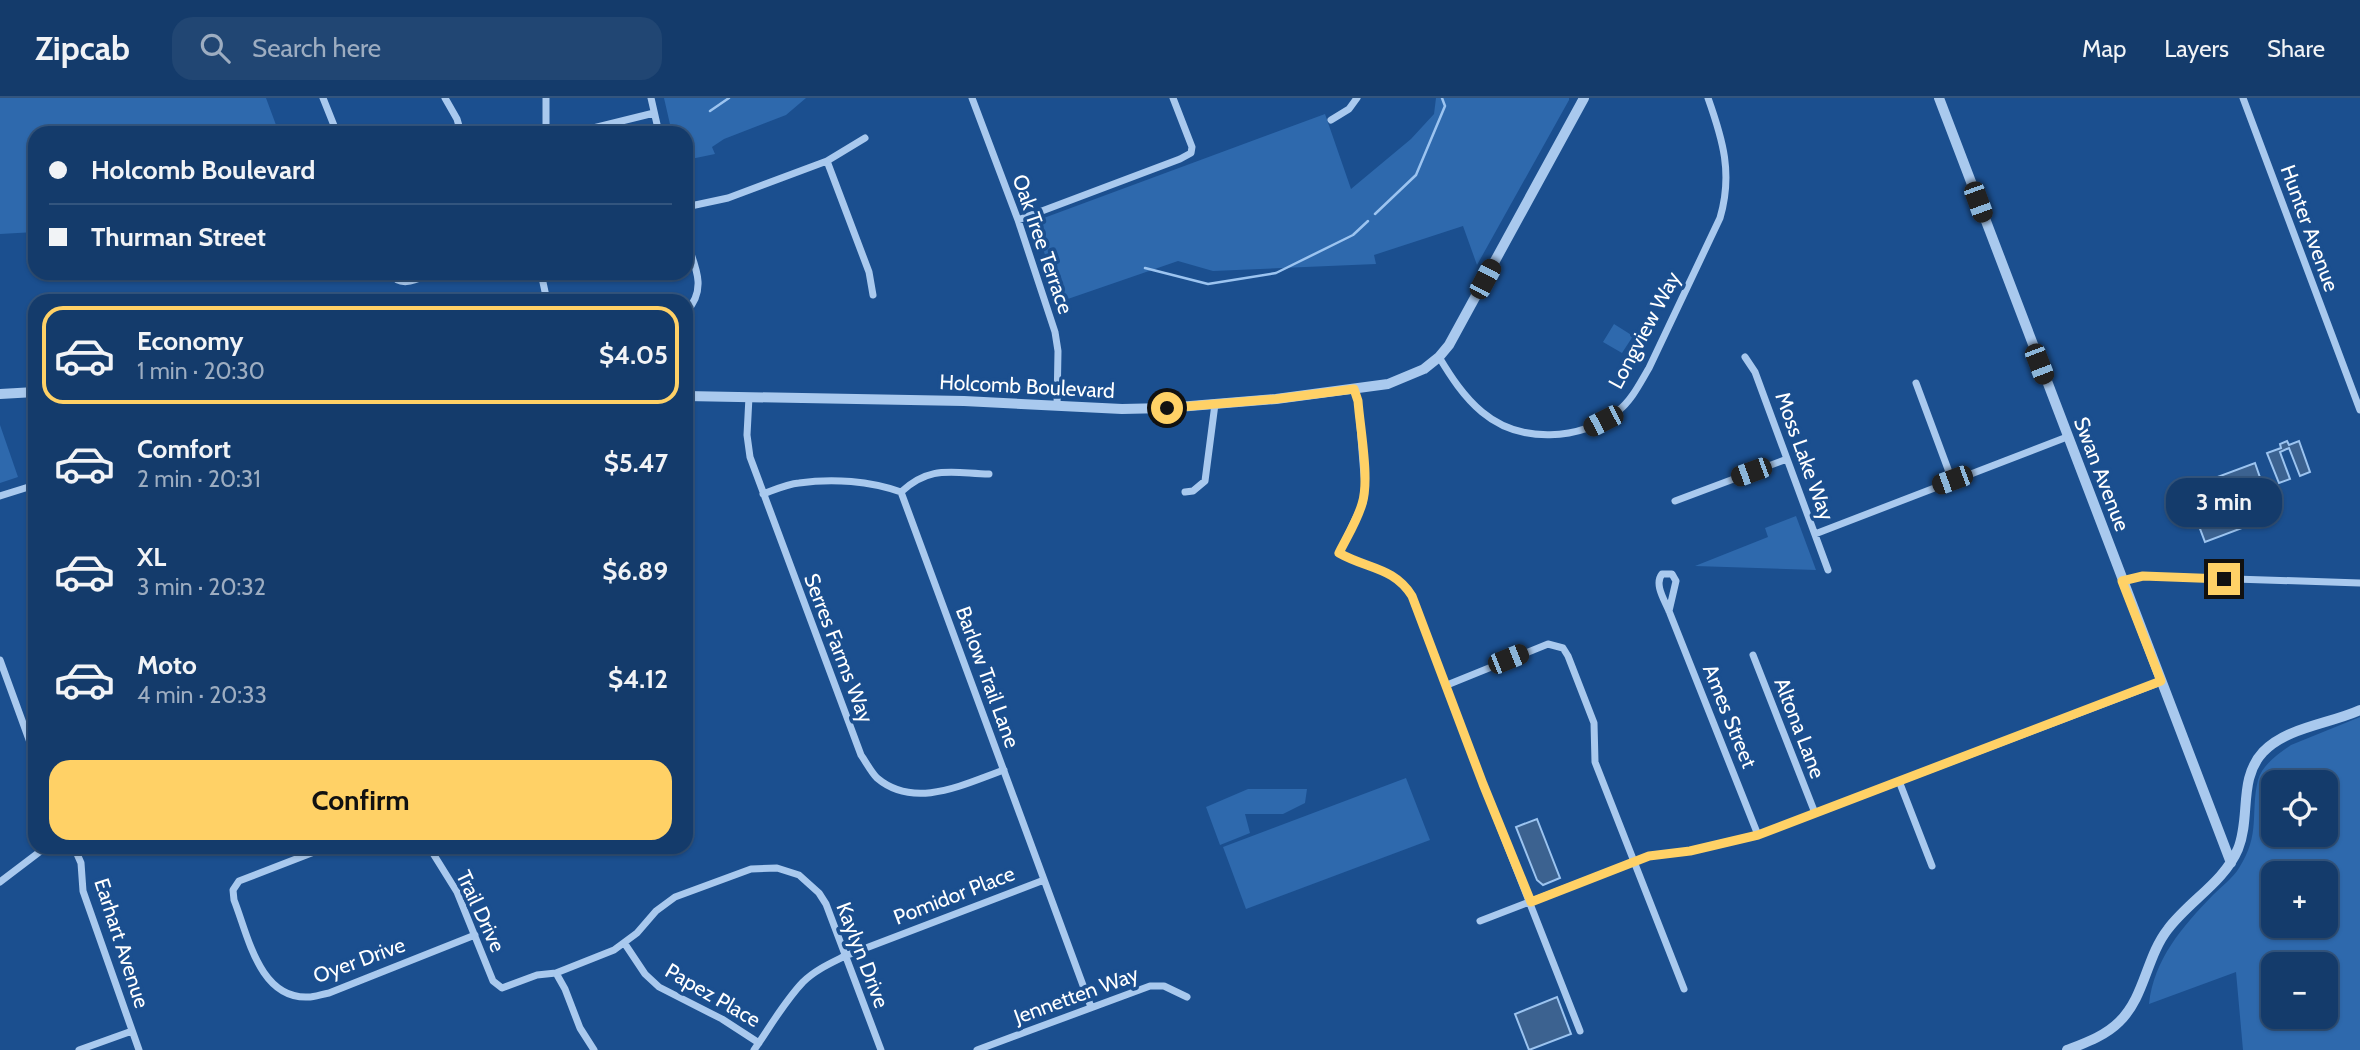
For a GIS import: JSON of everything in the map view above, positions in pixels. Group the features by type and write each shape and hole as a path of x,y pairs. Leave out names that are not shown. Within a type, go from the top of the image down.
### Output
{"street":[{"path":"323,98 334,126"},
{"path":"445,98 459,126"},
{"path":"546,98 546,126"},
{"path":"651,98 657,126"},
{"name":"Oak Tree Terrace","path":"972,98 1018,220 1055,332 1058,351 1057,407"},
{"path":"1018,220 1191,153 1192,147 1173,98"},
{"path":"1331,120 1349,109 1357,98"},
{"name":"Holcomb Boulevard","path":"693,396 964,401 1141,410 1354,389 1398,382 1424,369 1439,357 1460,325 1584,98"},
{"name":"Longview Way","path":"1439,357 1463,392 1482,412 1527,432 1560,435 1573,433 1603,421 1628,402 1649,368 1720,218 1725,201 1726,160 1708,98"},
{"name":"Swan Avenue","path":"1939,98 2231,863"},
{"name":"Hunter Avenue","path":"2243,98 2360,410"},
{"path":"601,126 654,113"},
{"path":"693,206 728,198 827,161 865,138"},
{"path":"827,161 869,272 873,295"},
{"path":"693,261 699,279 699,288 693,302"},
{"name":"Moss Lake Way","path":"1745,357 1755,372 1828,569"},
{"path":"1916,383 1952,480"},
{"path":"1354,389 1358,401 1365,488 1363,503 1339,553 1356,562 1386,571 1404,583 1412,596 1580,1031"},
{"path":"0,394 28,392"},
{"name":"Serres Farms Way","path":"749,397 747,435 750,457 861,755 876,777 895,789 915,794 934,793 1004,770"},
{"path":"1185,492 1194,491 1205,481 1215,404"},
{"path":"1815,534 2067,437"},
{"path":"1675,501 1787,459"},
{"path":"763,494 797,483 815,482 873,483 901,492 915,479 930,473 989,474"},
{"path":"0,496 28,487"},
{"name":"Barlow Trail Lane","path":"901,492 1091,1007"},
{"name":"Ames Street","path":"1669,611 1676,581 1672,574 1662,574 1659,585 1669,611 1758,835"},
{"path":"2122,581 2143,576 2360,583"},
{"path":"1447,685 1548,643 1563,648 1594,723 1595,761 1684,989"},
{"name":"Altona Lane","path":"1753,655 1815,813"},
{"path":"0,660 28,737"},
{"path":"1480,921 1649,856 1690,851 1758,835 2161,681"},
{"path":"2067,1050 2105,1032 2122,1019 2135,1000 2152,956 2168,929 2231,863 2242,840 2249,775 2261,755 2287,736 2360,710"},
{"path":"1899,781 1932,866"},
{"path":"0,882 37,854"},
{"name":"Earhart Avenue","path":"78,854 83,891 139,1050"},
{"name":"Oyer Drive","path":"309,854 239,881 233,890 234,900 262,971 270,982 294,995 308,997 329,993 475,935"},
{"name":"Trail Drive","path":"433,854 457,892 494,981 502,988"},
{"name":"Kaylyn Drive","path":"502,988 537,975 556,973 625,944 656,911 675,897 751,869 777,868 799,875 819,893 826,905 881,1050"},
{"name":"Pomidor Place","path":"757,1046 790,997 804,981 821,968 845,956 1044,880"},
{"name":"Papez Place","path":"625,944 645,974 659,988 722,1019 757,1046"},
{"path":"556,973 580,1028 594,1050"},
{"name":"Jennetten Way","path":"977,1050 1150,986 1164,986 1188,997"},
{"path":"79,1050 132,1031"},
{"path":"1002,1041 1005,1050"}],"shaded area":[{"path":"0,98 266,98 276,126 28,126 28,232 0,234"},
{"path":"664,98 806,98 786,115 724,139 712,147 715,154 693,159 693,126 670,126"},
{"path":"1436,98 1569,98 1477,265 1463,226 1374,255 1376,264 1213,271 1178,261 1062,301 1033,222 1325,114 1351,189 1411,139 1434,114"},
{"path":"1614,324 1633,336 1622,353 1603,342"},
{"path":"0,425 18,477 0,483"},
{"path":"2287,441 2289,445 2299,441 2310,472 2300,476 2289,448 2280,452 2290,479 2279,483 2267,453 2281,448 2280,444"},
{"path":"2255,463 2263,486 2270,484 2273,492 2267,495 2274,516 2205,542 2185,489"},
{"path":"1796,516 1816,570 1695,566 1768,537 1765,528"},
{"path":"2360,717 2360,1050 2243,1050 2236,972 2149,1004 2157,972 2171,945 2202,907 2234,875 2246,856 2253,834 2256,792 2261,773 2261,847 2338,847 2338,770 2262,770 2291,745"},
{"path":"1406,778 1430,840 1246,909 1223,847"},
{"path":"1248,789 1307,789 1305,803 1283,814 1245,814 1250,833 1220,845 1206,807"},
{"path":"1537,819 1560,878 1543,885 1537,880 1516,827"},
{"path":"1557,997 1571,1034 1529,1050 1515,1014"}],"waterway":[{"path":"710,111 729,98"},
{"path":"1375,214 1416,175 1445,106 1442,98"},
{"path":"1145,268 1208,284 1276,273 1353,235 1368,221"}],"route":[{"path":"1167,408 1354,389 1358,401 1365,488 1363,503 1339,553 1356,562 1392,574 1404,583 1412,596 1531,902 1649,856 1690,851 1758,835 2161,681 2122,581 2143,576 2224,579"}]}
